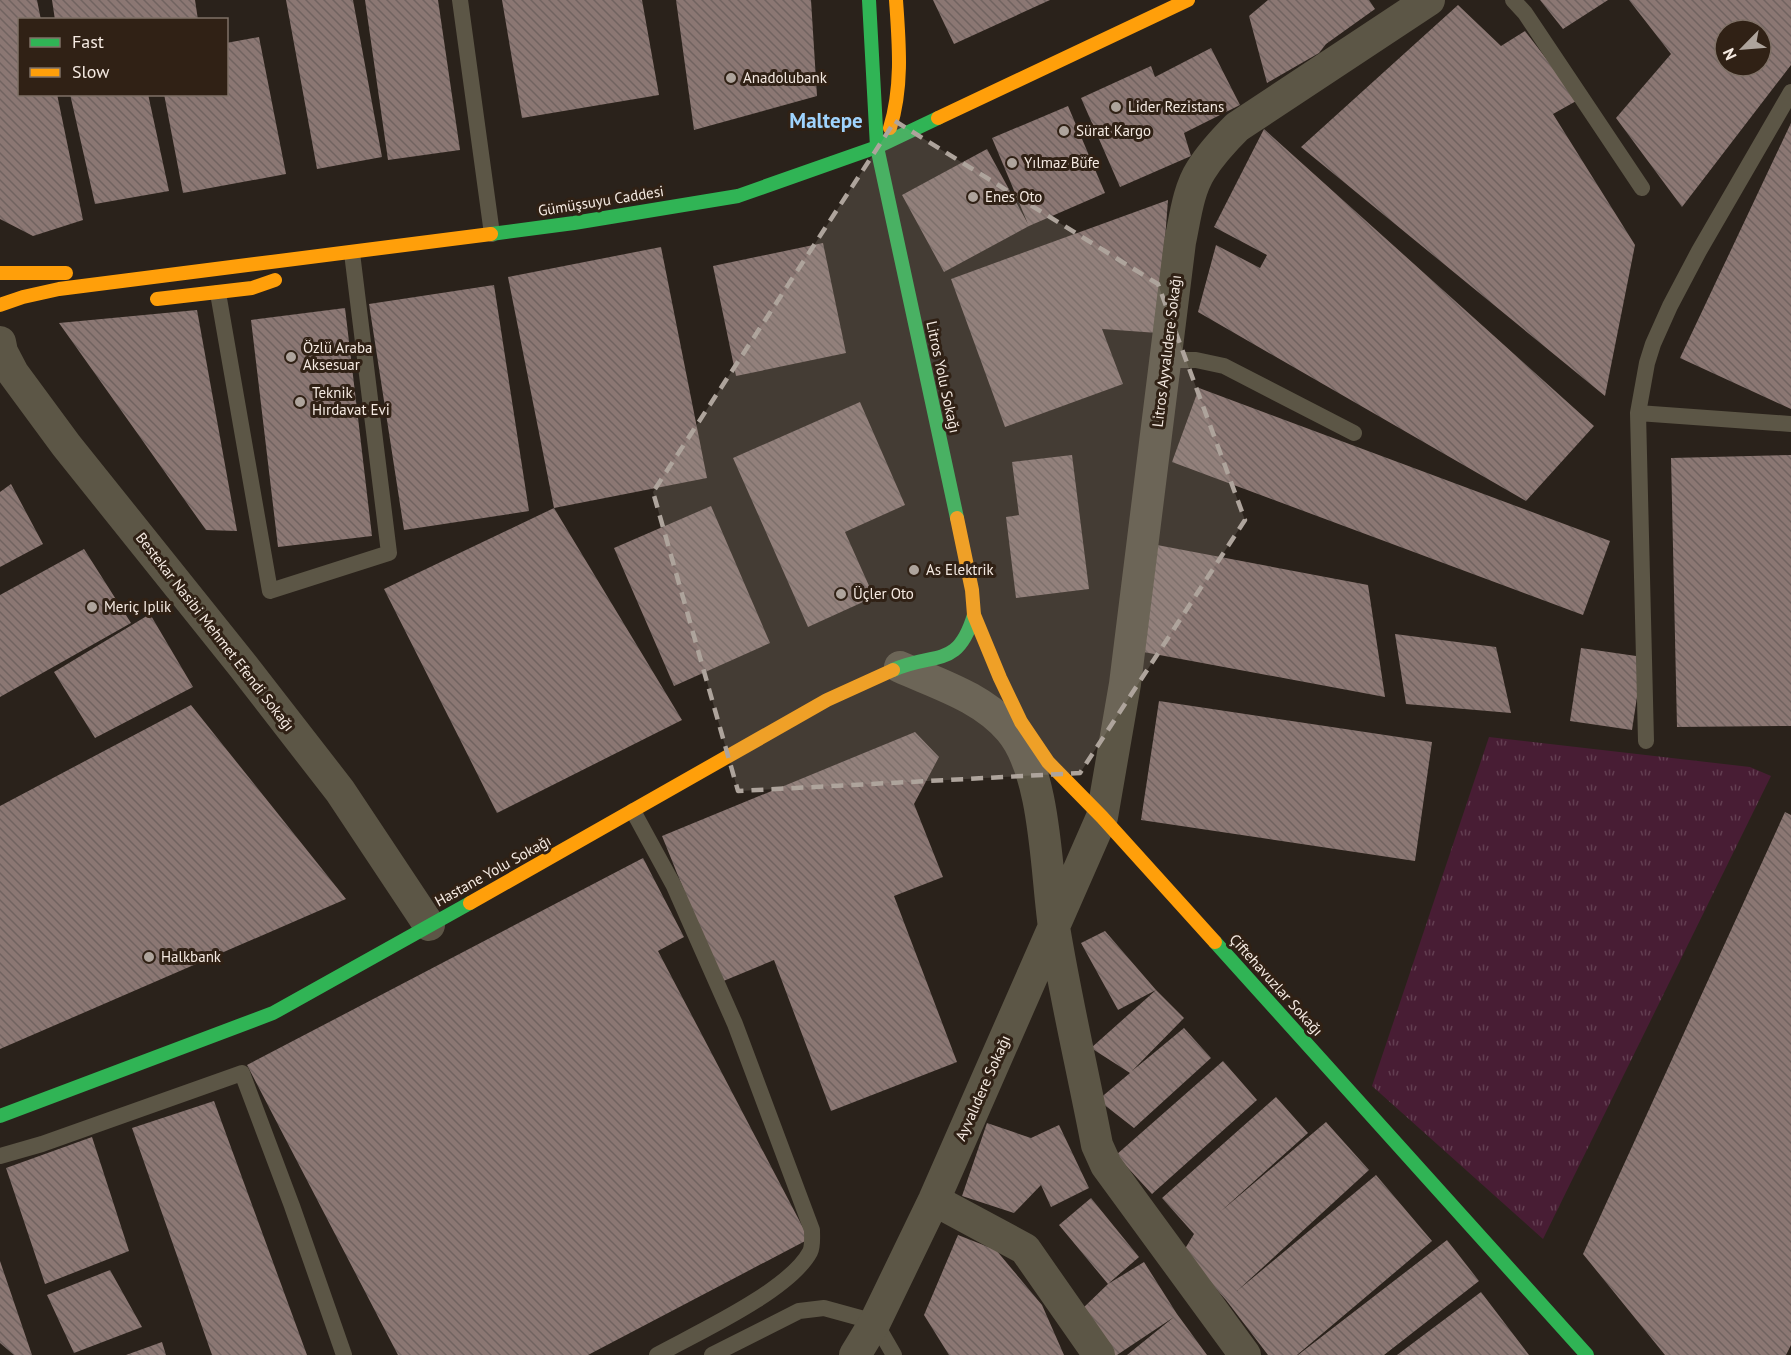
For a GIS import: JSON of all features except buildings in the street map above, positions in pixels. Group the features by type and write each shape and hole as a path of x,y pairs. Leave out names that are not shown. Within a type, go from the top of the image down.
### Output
{"main road":[{"name":"Litros Yolu Sokağı","path":"869,0 877,147 972,590 974,615"},
{"path":"877,147 894,117 899,45 896,0"},
{"name":"Gümüşsuyu Caddesi","path":"322,257 492,234 738,196 877,147 1188,0"},
{"path":"0,273 78,273 243,258 322,257"},
{"path":"148,300 252,288 279,279 322,257"},
{"path":"0,305 59,289 322,257"},
{"name":"Hastane Yolu Sokağı","path":"0,1116 273,1013 828,700 900,667 946,655 959,648 968,634 974,615"},
{"name":"Çiftehavuzlar Sokağı","path":"974,615 1021,722 1048,762 1102,817 1587,1355"}],"street":[{"name":"Litros Ayvalıdere Sokağı","path":"1102,817 1125,684 1180,242 1200,172 1217,147 1237,127 1429,0"},
{"name":"Bestekar Nasibi Mehmet Efendi Sokağı","path":"0,342 2,352 13,373 66,445 340,791 429,925"},
{"path":"900,667 981,704 1012,732 1024,752 1034,776 1054,927 1097,1145 1106,1165 1245,1355"},
{"path":"1039,803 1046,795 1059,790 1074,789"},
{"name":"Ayvalıdere Sokağı","path":"855,1355 875,1322 933,1200 1102,817"},
{"path":"933,1200 1025,1250 1099,1355"}],"lane":[{"path":"460,0 492,234"},
{"path":"1513,0 1525,13 1642,188"},
{"path":"1646,741 1638,413 1653,345 1670,306 1699,251 1791,92"},
{"path":"218,293 270,591 389,553 352,253"},
{"path":"1165,360 1196,360 1224,366 1354,433"},
{"path":"1638,413 1791,424"},
{"path":"633,811 674,886 735,1024 812,1230 812,1250 796,1272 759,1298 657,1355"},
{"path":"0,1156 42,1144 242,1073 344,1355"},
{"path":"712,1355 799,1311 824,1308 875,1322 894,1355"}],"highlighted area":[{"path":"895,121 1158,284 1245,520 1080,773 738,791 653,492"}],"green space":[{"path":"1489,737 1750,767 1771,776 1543,1239 1372,1086"}],"traffic: fast":[{"path":"869,0 877,147 957,518"},
{"path":"491,234 738,196 877,147 938,118"},
{"path":"893,670 952,652 960,644 974,615"},
{"path":"0,1116 273,1013 470,903"},
{"path":"1215,942 1587,1355"}],"traffic: slow":[{"path":"890,128 898,80 896,0"},
{"path":"938,118 1188,0"},
{"path":"0,305 59,289 491,234"},
{"path":"0,273 66,273"},
{"path":"157,299 252,288 275,280"},
{"path":"957,518 972,590 974,615 1021,722 1048,762 1102,817 1215,942"},
{"path":"470,903 827,700 893,670"}],"place":[{"name":"Anadolubank","path":"731,78"},
{"name":"Lider Rezistans","path":"1116,107"},
{"name":"Sürat Kargo","path":"1064,131"},
{"name":"Yılmaz Büfe","path":"1012,163"},
{"name":"Enes Oto","path":"973,197"},
{"name":"Özlü Araba Aksesuar","path":"291,357"},
{"name":"Teknik Hırdavat Evi","path":"300,402"},
{"name":"As Elektrik","path":"914,570"},
{"name":"Üçler Oto","path":"841,594"},
{"name":"Meriç Iplik","path":"92,607"},
{"name":"Halkbank","path":"149,957"}],"district":[{"name":"Maltepe","path":"826,121"}]}
